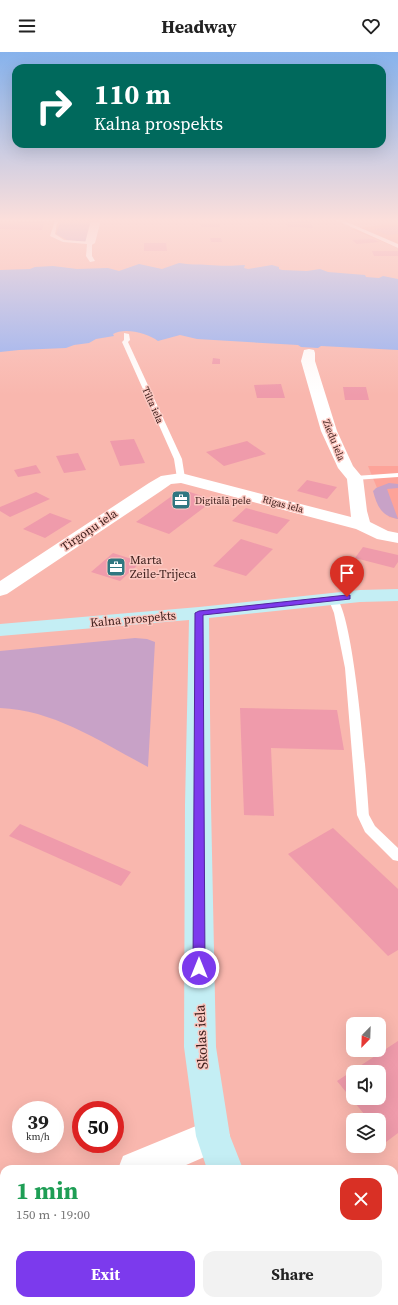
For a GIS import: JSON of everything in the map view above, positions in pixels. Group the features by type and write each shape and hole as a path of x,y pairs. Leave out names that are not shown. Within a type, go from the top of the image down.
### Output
{"main road":[{"path":"360,596 398,581"},
{"path":"360,596 398,595"},
{"name":"Kalna prospekts","path":"0,630 199,613 360,596"},
{"name":"Skolas iela","path":"199,613 198,813 200,1047 213,1136 224,1165"}],"street":[{"name":"Ziedu iela","path":"309,353 308,361 329,431 346,468 355,478 362,525"},
{"name":"Rīgas iela","path":"181,478 362,525"},
{"name":"Tirgoņu iela","path":"0,590 155,487 167,480 181,478"},
{"path":"362,525 385,524 398,527"},
{"path":"362,525 383,535 398,538"},
{"path":"145,1165 213,1136"}],"lane":[{"name":"Tilta iela","path":"126,334 127,340 125,342 178,459 181,478"},
{"path":"355,478 398,475"},
{"path":"333,598 339,613 350,668 364,816 370,829 398,856"}],"shaded area":[{"path":"368,466 398,466 398,519 389,517"},
{"path":"389,483 398,484 398,488 387,489 398,519 392,518 381,510 378,506 373,491 376,488"},
{"path":"135,638 147,639 155,642 148,767 95,738 58,721 20,710 0,708 0,651"}],"water":[{"path":"0,278 398,279 398,350 321,346 318,348 301,347 298,345 197,339 180,335 158,341 142,333 123,331 113,334 114,336 96,339 89,343 74,345 66,348 0,352"}],"building":[{"path":"213,358 220,359 220,364 212,364"},
{"path":"281,384 285,398 257,398 254,385"},
{"path":"343,387 366,387 369,400 345,400"},
{"path":"134,439 145,463 120,466 110,441"},
{"path":"247,441 266,454 224,466 206,452"},
{"path":"78,453 86,470 64,473 56,456"},
{"path":"36,465 41,473 18,477 14,470"},
{"path":"307,480 337,487 327,499 297,491"},
{"path":"36,492 50,499 10,517 0,511 0,507"},
{"path":"190,492 214,500 169,534 136,522 176,493"},
{"path":"246,508 290,520 277,534 232,521"},
{"path":"50,513 72,521 45,538 23,529"},
{"path":"241,539 273,549 246,576 213,566"},
{"path":"363,547 398,555 398,562 394,568 355,558"},
{"name":"Marta Zeile-Trijeca","path":"113,553 141,562 120,581 91,572"},
{"path":"240,708 337,710 344,750 271,748 274,816 244,815"},
{"path":"20,824 131,872 121,886 9,836"},
{"path":"333,828 398,889 398,950 388,956 288,854"},
{"path":"398,1041 398,1133 386,1142 386,1113 363,1113 357,1105 386,1105 386,1065 361,1065 374,1057 386,1057 386,1049"},
{"path":"346,1075 346,1092 337,1081"}],"place":[{"name":"Digitālā pele","path":"181,500"},
{"name":"Marta Zeile-Trijeca","path":"116,567"}],"route":[{"path":"199,968 199,613 347,597"}]}
